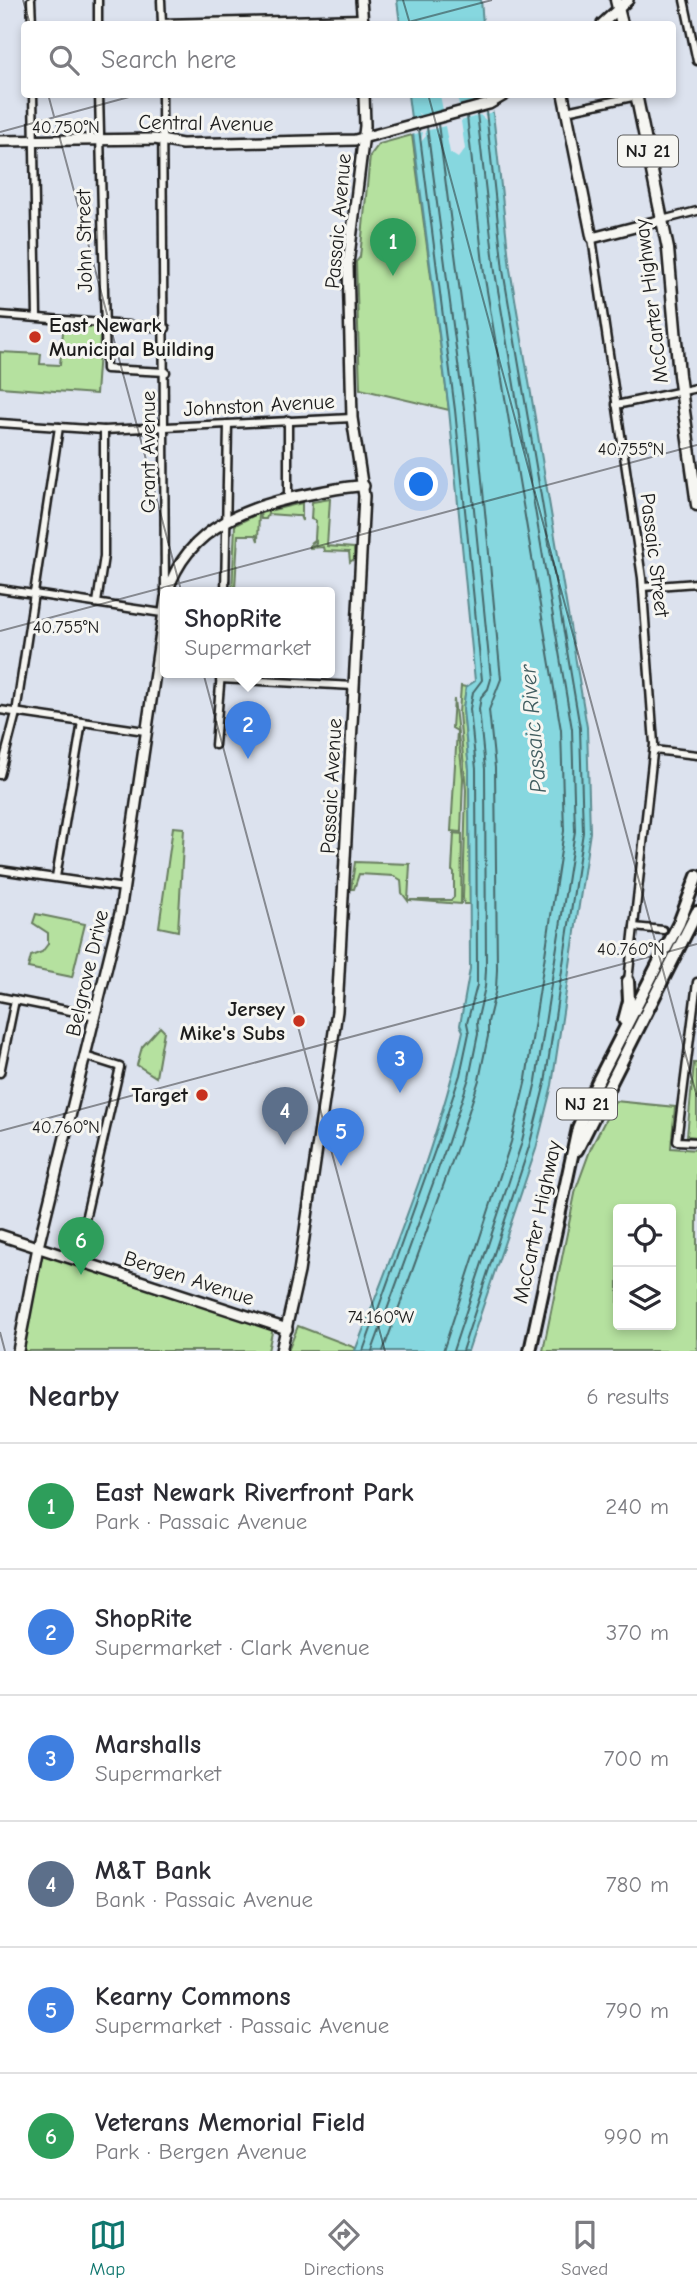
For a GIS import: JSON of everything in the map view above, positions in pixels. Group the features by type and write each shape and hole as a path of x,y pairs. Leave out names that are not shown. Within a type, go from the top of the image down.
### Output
{"highway":[{"name":"McCarter Highway","path":"530,1351 573,1144 590,1098 679,923 697,876"},
{"name":"McCarter Highway","path":"530,1351 572,1161 697,912"},
{"path":"612,1054 628,1005 628,981"}],"main road":[{"path":"361,0 363,21"},
{"path":"604,21 617,5 628,0"},
{"name":"Passaic Avenue","path":"281,1351 299,1272 337,1011 363,486 352,418 348,264 363,139 364,98"},
{"name":"Central Avenue","path":"0,141 100,140 205,144 363,139 494,103 501,98"},
{"name":"Passaic Street","path":"563,98 592,238"},
{"name":"McCarter Highway","path":"637,98 662,220 673,289 681,392 697,505"},
{"path":"592,238 662,220"},
{"path":"170,587 183,560 207,533 228,519 248,509 288,498 363,486"},
{"name":"Belgrove Drive","path":"18,1351 38,1247 96,1016 124,888 160,627"},
{"name":"Bergen Avenue","path":"0,1235 287,1329"}],"street":[{"path":"32,0 32,21"},
{"path":"98,0 98,21"},
{"path":"161,0 162,21"},
{"path":"684,0 697,61"},
{"path":"33,98 37,317"},
{"name":"John Street","path":"99,98 106,369 166,372"},
{"name":"Grant Avenue","path":"162,98 166,587"},
{"path":"566,111 623,98"},
{"path":"662,220 697,211"},
{"name":"Passaic Street","path":"592,238 643,587 654,750 628,981"},
{"path":"0,314 166,328"},
{"path":"617,405 697,388"},
{"name":"Johnston Avenue","path":"0,423 104,430 352,418"},
{"path":"288,420 288,498"},
{"path":"225,587 228,424"},
{"path":"0,775 16,713 59,427"},
{"path":"97,603 104,555 104,430"},
{"path":"643,587 697,583"},
{"path":"0,589 160,613"},
{"path":"215,745 220,678"},
{"path":"242,678 354,686"},
{"path":"0,710 145,731"},
{"path":"56,877 82,722"},
{"path":"654,750 697,755"},
{"path":"0,870 124,888"},
{"path":"634,927 663,929"},
{"path":"697,982 677,1141 697,1142"},
{"path":"0,997 96,1016"},
{"path":"0,1073 15,1000"},
{"path":"76,1259 120,1066 85,1056"},
{"path":"688,1058 696,1059"}],"green space":[{"path":"412,135 449,410 360,389 356,262 360,257 370,156 379,144"},
{"path":"64,321 101,324 96,394 0,387 0,352 41,354 40,364 60,365"},
{"path":"330,499 327,546 354,548 354,559 350,562 349,552 324,551 323,547 310,548 310,545 316,544 316,541 310,543 315,539 316,521 311,519 312,502"},
{"path":"302,503 302,521 300,516 268,514 266,519 261,519 260,513"},
{"path":"259,513 258,541 256,535 238,535 235,587 232,587 235,525"},
{"path":"461,686 466,687 463,709 469,769 470,904 464,904 463,898 466,790 459,713"},
{"path":"454,699 463,778 461,832 451,831 457,731 452,728"},
{"path":"173,827 184,828 178,931 159,927"},
{"path":"454,833 462,834 461,904 409,900 451,900 454,897"},
{"path":"355,862 410,864 408,901 402,893 401,880 394,876 359,874 354,889 351,889"},
{"path":"36,914 85,924 72,977 28,968 31,956 42,952 48,944 48,933 33,923"},
{"path":"160,1027 164,1031 156,1077 137,1065 142,1047"},
{"path":"694,1063 697,1063 697,1137 687,1136"},
{"path":"615,1101 675,1107 671,1148 697,1150 697,1351 543,1351 576,1189 591,1148"},
{"path":"38,1245 274,1323 268,1351 18,1351"},
{"path":"298,1326 356,1348 355,1351 288,1351"}],"water":[{"path":"397,0 481,0 483,21 400,21"},
{"name":"Passaic River","path":"408,98 491,98 510,269 587,727 590,832 552,1085 536,1149 468,1351 355,1351 415,1193 442,1113 463,1031 460,1025 470,969 469,769 463,709 466,687 475,681 449,410"}],"pier":[{"path":"441,98 458,98 459,105 477,98 493,98 495,111 483,115 488,116 488,122 480,115 461,121 465,149 458,158 450,153 445,126 425,131 426,136 421,142 423,132 411,135 409,119 420,116 417,112 422,116 443,110"}],"place":[{"name":"East Newark Riverfront Park","path":"393,276"},
{"name":"East Newark Municipal Building","path":"35,337"},
{"name":"ShopRite","path":"248,759"},
{"name":"Jersey Mike's Subs","path":"299,1021"},
{"name":"Marshalls","path":"400,1093"},
{"name":"Target","path":"202,1095"},
{"name":"M&T Bank","path":"285,1145"},
{"name":"Kearny Commons","path":"341,1166"},
{"name":"Veterans Memorial Field","path":"81,1275"}]}
